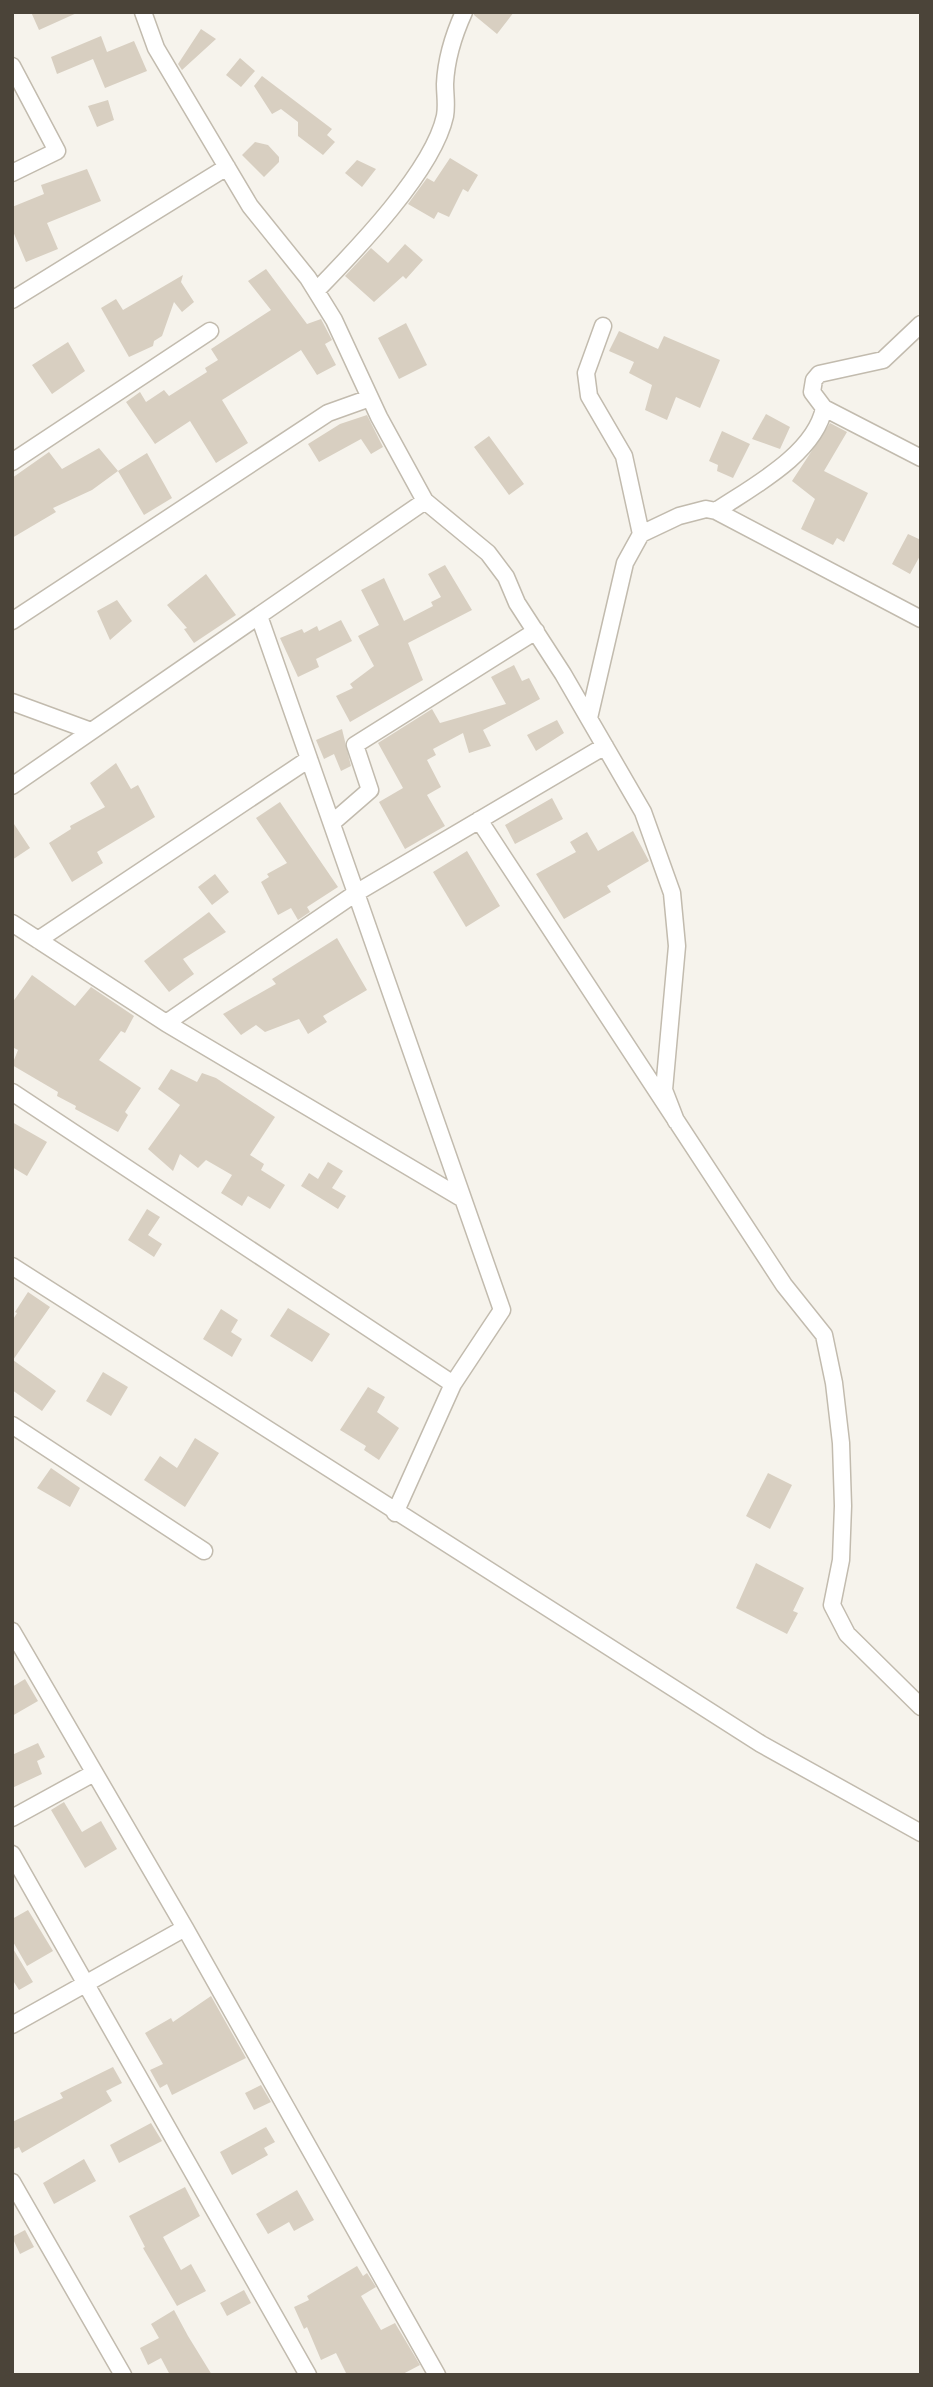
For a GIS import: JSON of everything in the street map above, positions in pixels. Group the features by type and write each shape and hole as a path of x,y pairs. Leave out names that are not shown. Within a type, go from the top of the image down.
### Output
{"street":[{"path":"143,12 156,48 250,206 316,291 334,320 370,398 425,501 488,553 506,578 517,603 589,718 643,812 672,893 677,946 664,1090 676,1121"},
{"path":"316,291 359,247 394,205 439,134 445,115 448,66 464,12"},
{"path":"12,66 57,151 12,173"},
{"path":"12,300 227,167"},
{"path":"921,324 883,360 819,374 814,380 812,391 824,408 921,458"},
{"path":"603,326 586,373 589,396 624,456 641,534"},
{"path":"12,462 210,331"},
{"path":"12,621 328,413 370,398"},
{"path":"716,511 788,462 821,421 824,408"},
{"path":"12,786 425,501"},
{"path":"589,718 625,563 641,534 679,516 706,509 716,511 921,619"},
{"path":"259,616 502,1310 453,1384 395,1513"},
{"path":"332,823 370,790 355,746 536,631"},
{"path":"12,702 91,731"},
{"path":"166,1023 356,893 605,746"},
{"path":"38,940 309,759"},
{"path":"479,820 784,1285 824,1335 834,1383 841,1443 841,1560 832,1605 847,1634 921,1707"},
{"path":"12,923 166,1023 463,1199"},
{"path":"12,1091 453,1384"},
{"path":"12,1266 395,1513 761,1744 921,1833"},
{"path":"12,1425 204,1551"},
{"path":"12,1631 185,1928 436,2375"},
{"path":"12,1818 93,1773"},
{"path":"12,1854 308,2375"},
{"path":"12,2025 185,1928"},
{"path":"12,2182 124,2375"}],"building":[{"path":"31,12 79,12 39,30"},
{"path":"474,12 514,12 497,34 474,15"},
{"path":"201,29 216,39 182,70 178,64"},
{"path":"101,36 107,52 134,41 147,71 105,88 93,59 57,74 51,57"},
{"path":"240,58 255,71 241,87 226,75"},
{"path":"262,76 332,129 327,135 335,142 323,155 298,136 298,122 281,109 272,114 254,86"},
{"path":"108,100 114,120 97,127 88,106"},
{"path":"255,142 268,145 279,157 279,162 264,177 242,155"},
{"path":"450,158 478,175 468,192 463,189 449,217 438,212 434,219 408,204 427,178 434,182"},
{"path":"357,160 376,169 362,187 345,173"},
{"path":"87,169 101,201 47,223 58,249 26,262 12,229 12,207 44,194 41,185"},
{"path":"405,244 423,260 406,279 403,276 374,302 345,276 371,248 388,263"},
{"path":"266,269 307,324 321,319 332,340 325,344 336,365 317,375 301,350 222,400 248,443 216,463 190,421 155,444 126,402 140,392 146,402 164,390 169,396 207,372 205,368 218,360 211,349 271,310 248,281"},
{"path":"183,275 181,282 194,302 182,312 174,302 162,336 154,341 153,346 129,357 101,308 116,299 123,310"},
{"path":"406,323 427,365 399,379 378,338"},
{"path":"619,331 658,349 664,336 720,360 700,408 676,397 667,420 645,410 652,385 629,373 634,362 609,351"},
{"path":"68,342 85,371 52,394 32,365"},
{"path":"766,414 790,427 780,449 752,439"},
{"path":"367,415 383,447 371,454 361,439 319,462 308,444 340,424"},
{"path":"830,423 847,432 824,471 868,493 844,542 837,538 833,545 801,529 815,499 792,481"},
{"path":"722,431 750,444 733,478 717,471 718,465 709,461"},
{"path":"489,436 524,484 509,495 474,447"},
{"path":"99,448 118,471 92,490 53,508 56,512 12,538 12,478 49,452 62,469"},
{"path":"147,453 172,498 144,515 118,471"},
{"path":"908,534 921,540 921,554 910,574 892,564"},
{"path":"445,565 472,610 408,643 423,680 350,722 336,696 353,688 350,684 374,666 358,636 379,625 361,590 384,578 404,621 433,606 431,602 441,597 428,574"},
{"path":"206,574 236,615 194,643 184,629 187,628 167,605"},
{"path":"117,600 132,621 110,640 97,611"},
{"path":"341,620 352,641 316,659 319,667 298,677 280,638 302,629 304,633 317,626 319,631"},
{"path":"514,665 522,681 529,678 540,699 483,730 491,746 469,753 463,733 433,749 436,755 427,760 441,787 427,795 445,826 405,849 379,802 403,788 378,743 432,709 440,723 506,704 491,677"},
{"path":"557,720 564,733 536,751 527,735"},
{"path":"342,729 351,766 341,771 334,754 324,759 316,740"},
{"path":"116,763 131,789 138,785 155,817 97,852 103,863 72,882 49,843 71,829 70,826 105,807 90,783"},
{"path":"552,798 563,819 515,844 505,825"},
{"path":"280,802 338,887 307,907 310,912 298,920 291,908 278,915 261,882 269,877 267,874 287,863 256,818"},
{"path":"12,821 30,848 12,860"},
{"path":"633,831 649,861 607,886 611,892 564,919 536,874 576,852 570,842 587,832 598,851"},
{"path":"467,851 500,906 466,927 433,872"},
{"path":"215,874 229,892 212,905 198,887"},
{"path":"209,912 226,932 183,959 194,974 169,992 144,961"},
{"path":"337,938 367,990 323,1016 327,1022 308,1034 299,1019 265,1032 256,1025 241,1035 223,1014 276,984 272,979"},
{"path":"32,975 75,1006 91,987 134,1016 125,1033 121,1031 99,1060 141,1088 125,1112 128,1115 118,1132 75,1109 76,1106 57,1096 58,1092 12,1065 18,1050 12,1047 12,1003"},
{"path":"171,1069 197,1082 202,1073 216,1078 275,1117 250,1155 264,1164 261,1170 285,1185 270,1209 248,1196 242,1206 221,1193 232,1175 206,1160 198,1168 180,1154 173,1171 148,1149 180,1105 158,1089"},
{"path":"12,1122 47,1142 27,1176 12,1167"},
{"path":"328,1162 343,1171 332,1188 346,1196 338,1209 301,1186 309,1173 318,1179"},
{"path":"147,1209 160,1217 148,1235 162,1244 154,1257 128,1240"},
{"path":"28,1292 50,1307 13,1360 56,1391 42,1411 12,1390 12,1321"},
{"path":"288,1308 330,1334 312,1362 270,1336"},
{"path":"221,1309 238,1320 231,1332 242,1339 232,1357 203,1339"},
{"path":"103,1372 128,1387 111,1416 86,1401"},
{"path":"368,1387 385,1397 377,1412 399,1428 379,1460 364,1450 366,1446 340,1430"},
{"path":"195,1438 219,1453 185,1507 144,1480 160,1456 177,1468"},
{"path":"51,1468 80,1488 70,1507 37,1488"},
{"path":"768,1473 792,1485 770,1529 746,1516"},
{"path":"756,1563 804,1588 793,1611 798,1613 787,1634 736,1608"},
{"path":"25,1679 38,1701 12,1716 12,1687"},
{"path":"38,1743 45,1757 37,1761 42,1774 12,1788 12,1755"},
{"path":"64,1802 82,1832 101,1821 117,1849 85,1868 51,1810"},
{"path":"28,1910 53,1951 27,1966 12,1940 12,1919"},
{"path":"12,1947 33,1982 19,1990 12,1979"},
{"path":"211,1996 246,2058 172,2095 167,2084 160,2088 150,2070 163,2064 145,2033 171,2018 173,2022"},
{"path":"113,2067 122,2083 106,2091 112,2101 22,2153 19,2147 12,2150 12,2122 63,2098 60,2093"},
{"path":"261,2085 271,2102 254,2110 245,2093"},
{"path":"151,2123 162,2141 119,2163 110,2145"},
{"path":"266,2127 275,2142 264,2148 268,2155 232,2175 220,2152"},
{"path":"84,2159 96,2181 54,2204 43,2183"},
{"path":"185,2187 200,2216 163,2237 181,2270 191,2264 206,2291 177,2306 143,2248 145,2247 129,2216"},
{"path":"297,2190 314,2220 294,2231 289,2222 268,2234 256,2214"},
{"path":"25,2230 34,2247 20,2254 12,2237"},
{"path":"357,2266 363,2276 367,2273 376,2287 361,2296 381,2330 395,2323 420,2365 401,2375 347,2375 336,2353 321,2360 307,2327 304,2329 294,2307 309,2300 307,2296"},
{"path":"244,2290 251,2303 227,2316 220,2303"},
{"path":"174,2310 212,2375 170,2375 161,2358 148,2365 140,2348 159,2338 151,2324"}]}
